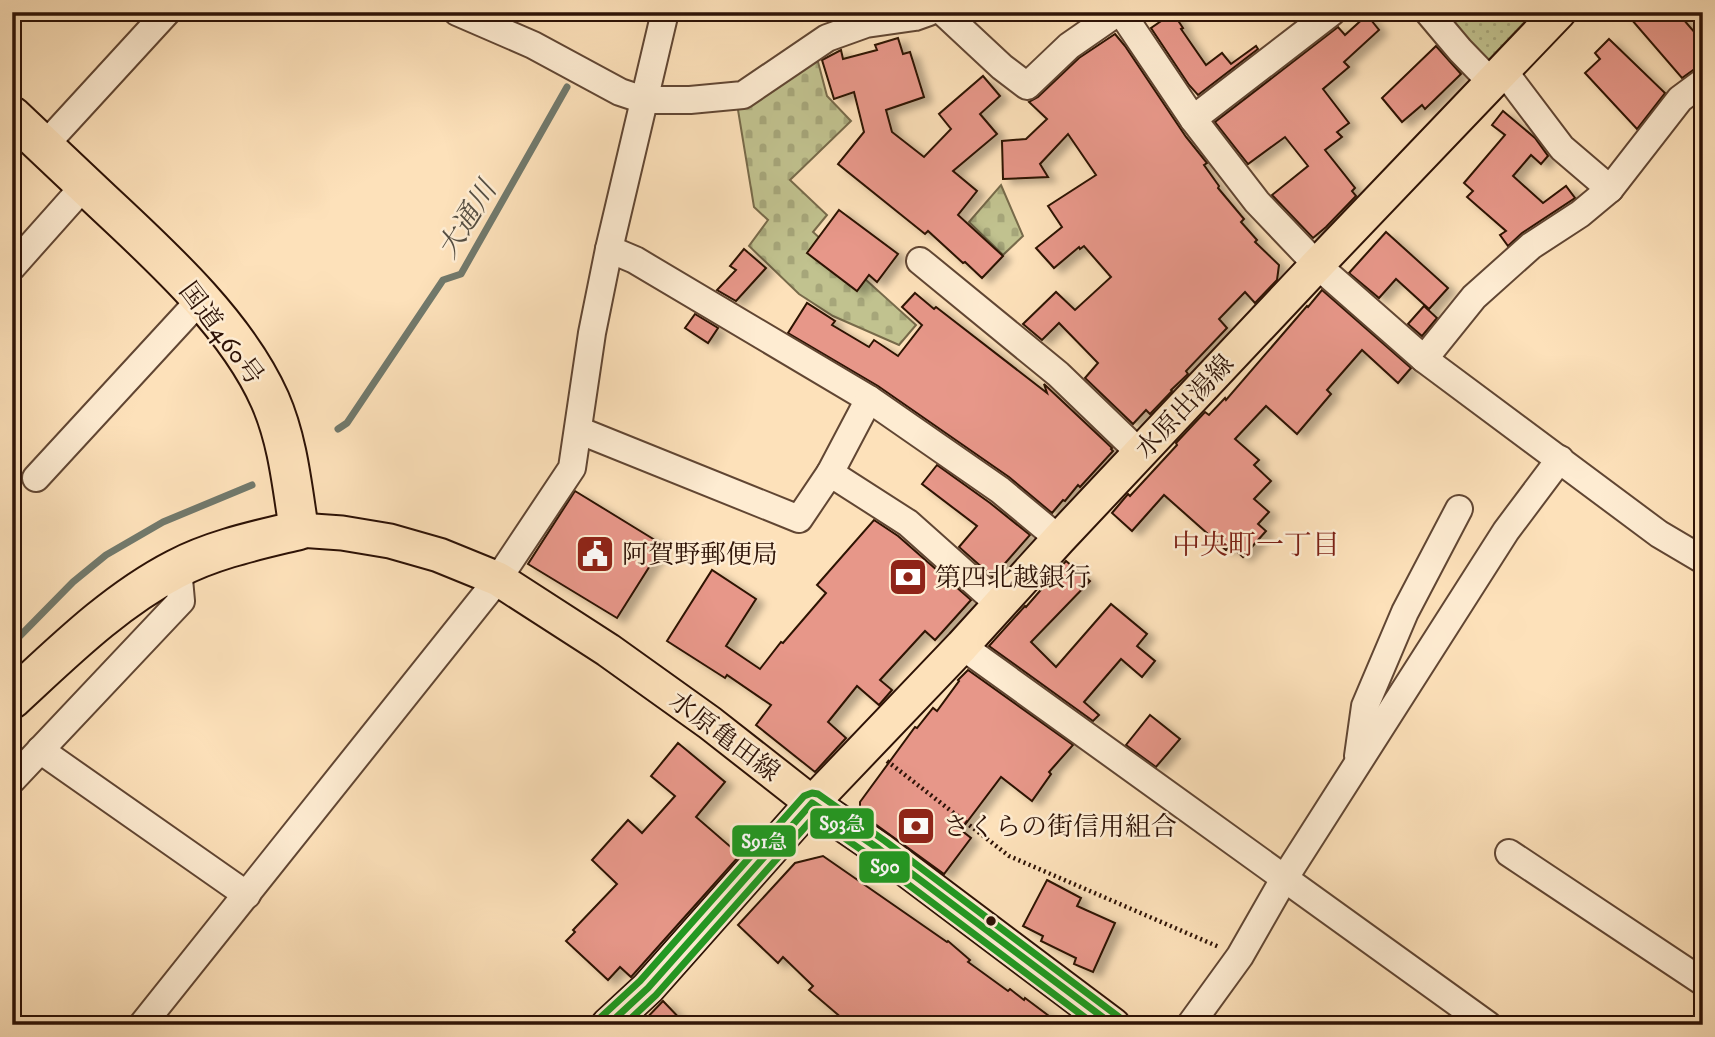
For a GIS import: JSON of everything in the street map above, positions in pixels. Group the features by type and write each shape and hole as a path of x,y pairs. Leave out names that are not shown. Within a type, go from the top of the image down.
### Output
{"highway":[{"name":"国道460号","path":"12,116 155,250 200,299 251,363 270,401 285,445 299,530"},
{"path":"13,698 104,617 140,590 178,568 234,547 299,530"}],"main road":[{"name":"水原出湯線","path":"608,1025 648,988 812,803 1497,76 1551,15"},
{"name":"水原亀田線","path":"299,530 342,533 390,541 439,555 498,579 620,658 710,723 812,803 879,849 1113,1025"}],"street":[{"path":"44,146 167,12"},
{"path":"457,12 533,45 620,92 644,100 690,100 743,95 827,38 866,24 915,17 929,12"},
{"path":"142,1025 498,579 572,468 592,333 665,12"},
{"path":"943,12 1002,67 1027,86 1069,46 1119,12 1193,119 1257,202 1317,265 1424,359 1659,534 1703,561"},
{"path":"1193,119 1332,12"},
{"path":"1428,12 1460,50 1497,76 1562,148 1610,189"},
{"path":"1424,359 1474,297 1531,246 1580,214 1610,189 1680,99 1703,82"},
{"path":"12,267 85,185"},
{"path":"609,250 635,260 869,399 1000,490 1059,539"},
{"path":"920,261 1058,373 1140,453"},
{"path":"36,478 200,299"},
{"path":"578,430 799,519 830,473 869,399"},
{"path":"1190,1025 1240,956 1284,879 1506,531 1560,460"},
{"path":"830,473 908,523 1000,605"},
{"path":"1356,765 1365,706 1405,612 1459,509"},
{"path":"12,780 181,601 178,568"},
{"path":"962,646 1488,1025"},
{"path":"40,750 247,895"},
{"path":"1509,853 1703,982"}],"path":[{"path":"866,746 1009,856 1240,956"}],"green space":[{"path":"1435,12 1534,12 1485,64"},
{"path":"817,58 827,96 851,121 790,180 827,215 813,232 916,325 899,345 833,316 799,294 749,246 768,220 754,207 738,110"},
{"path":"1001,185 1023,236 1003,255 969,222"}],"building":[{"path":"1625,12 1677,12 1703,42 1703,63 1682,78"},
{"path":"1173,13 1206,65 1222,53 1231,64 1256,46 1258,49 1198,95 1151,28"},
{"path":"1367,15 1379,30 1344,62 1349,67 1323,89 1349,123 1337,132 1342,137 1325,150 1355,188 1352,191 1356,196 1313,238 1272,195 1308,166 1285,137 1248,164 1215,122 1338,27 1345,35"},
{"path":"1115,34 1207,163 1204,165 1218,188 1244,219 1241,222 1257,240 1255,242 1279,265 1277,280 1255,303 1245,292 1219,319 1227,328 1186,371 1188,374 1150,414 1146,410 1133,424 1085,378 1098,363 1059,323 1042,340 1023,324 1056,292 1075,310 1111,277 1084,246 1080,249 1079,247 1054,268 1036,248 1062,227 1048,206 1096,175 1068,134 1040,164 1048,177 1003,179 1002,141 1026,139 1047,119 1029,102 1038,97 1079,58"},
{"path":"898,38 903,54 910,52 924,97 886,110 892,132 924,157 951,129 939,114 983,76 1000,96 980,114 997,134 953,171 977,191 958,215 1003,256 982,278 928,231 925,234 838,164 864,132 854,92 834,99 822,60 841,50 843,59 877,50 875,45"},
{"path":"1609,39 1665,93 1637,129 1585,73 1600,59 1595,53"},
{"path":"1436,46 1461,74 1425,109 1422,105 1402,122 1382,98"},
{"path":"1503,111 1535,138 1548,156 1541,164 1531,155 1513,176 1543,203 1566,186 1575,198 1522,233 1508,246 1500,235 1506,231 1467,197 1473,191 1464,183 1505,135 1492,125"},
{"path":"839,210 898,254 877,282 869,275 857,291 807,253"},
{"path":"1386,232 1448,288 1429,309 1396,279 1379,298 1349,273"},
{"path":"744,249 766,268 736,301 717,290 736,270 730,266"},
{"path":"1322,290 1411,368 1398,383 1362,350 1327,390 1331,394 1297,434 1266,406 1235,439 1259,460 1254,465 1271,481 1254,499 1269,512 1258,524 1266,531 1243,557 1230,545 1226,550 1164,495 1132,531 1112,513 1205,412 1209,415 1225,398 1226,400"},
{"path":"915,293 1047,393 1044,384 1112,448 1113,451 1080,487 1078,485 1052,513 1009,477 878,386 788,333 807,303 835,321 832,325 869,347 874,340 898,356 922,325 902,307"},
{"path":"1424,306 1437,318 1422,336 1408,324"},
{"path":"695,314 718,328 708,343 685,328"},
{"path":"937,465 1030,535 993,577 959,547 977,526 922,484"},
{"path":"575,491 663,545 617,618 528,564"},
{"path":"874,520 898,536 971,600 935,640 925,631 880,680 892,690 879,705 857,686 828,722 846,738 815,772 756,725 771,705 727,675 725,678 667,641 712,570 756,599 726,646 760,669 826,593 817,585"},
{"path":"1066,561 1090,581 1031,642 1056,667 1111,604 1147,634 1137,646 1155,661 1142,677 1121,659 1084,702 1099,715 1093,721 989,646"},
{"path":"968,670 1073,745 1049,772 1051,774 1032,801 1001,777 961,830 971,838 944,874 860,813 860,802 915,727 917,728 933,708 937,711"},
{"path":"1150,715 1180,739 1156,767 1126,745"},
{"path":"678,743 725,782 696,817 740,855 631,977 620,967 608,980 566,941 575,932 573,930 617,884 592,860 628,820 642,833 675,796 651,776"},
{"path":"823,856 948,941 970,960 968,962 1008,991 1010,989 1024,1000 1025,998 1061,1025 850,1025 809,990 813,986 783,957 778,963 738,925 795,863"},
{"path":"1047,880 1081,898 1077,906 1115,923 1093,972 1074,964 1076,958 1041,941 1043,936 1023,926"},
{"path":"663,1001 686,1025 640,1025"}],"waterway":[{"name":"大通川","path":"338,429 347,423 443,280 461,274 567,87"},
{"name":"大通川","path":"12,644 73,582 106,555 163,522 252,485"}],"transit line":[{"name":"S91急","path":"601,1017 640,981 804,796 812,793 818,794 885,841 1119,1017"},
{"name":"S93急","path":"608,1025 648,988 812,803 879,849 1113,1025"},
{"name":"S90","path":"624,1025 656,995 814,817 873,858 1095,1025"}],"place":[{"name":"阿賀野郵便局","path":"595,554"},
{"name":"第四北越銀行","path":"908,577"},
{"name":"さくらの街信用組合","path":"916,826"}],"district":[{"name":"中央町一丁目","path":"1256,544"}]}
